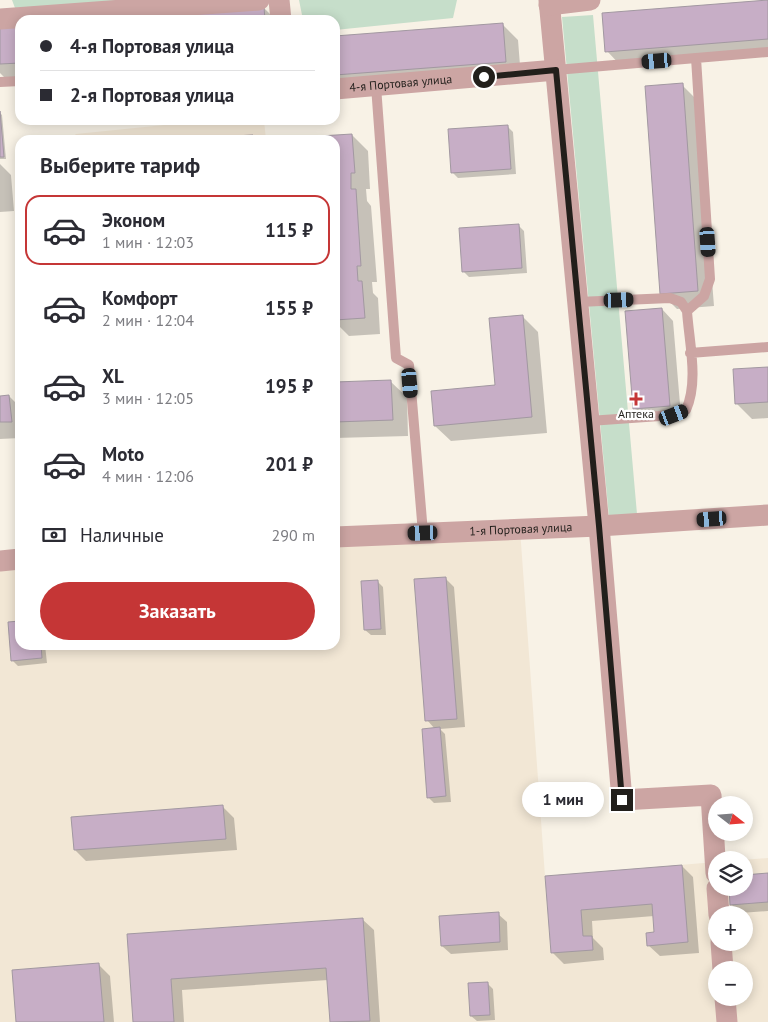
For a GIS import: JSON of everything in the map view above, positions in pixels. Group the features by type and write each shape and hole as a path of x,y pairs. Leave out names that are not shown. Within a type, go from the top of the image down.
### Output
{"street":[{"path":"55,15 259,0"},
{"path":"279,0 280,15"},
{"path":"590,0 549,2 599,526 622,800 711,795 715,851"},
{"path":"0,19 15,18"},
{"name":"4-я Портовая улица","path":"340,89 556,70"},
{"name":"1-я Портовая улица","path":"340,537 599,526 768,515"},
{"path":"0,561 15,560"},
{"path":"726,1006 727,1022"}],"lane":[{"path":"556,70 768,52"},
{"path":"687,311 704,296 710,279 696,58"},
{"path":"0,82 15,81"},
{"path":"376,86 396,358 409,365 423,533"},
{"path":"578,302 670,298 681,302 687,311 691,399 686,410 674,415 589,421"},
{"path":"690,353 768,347"}],"shaded area":[{"path":"164,125 264,125 266,135 75,135"},
{"path":"520,529 545,876 708,863 708,896 753,896 753,859 768,858 768,1022 0,1022 0,562 15,561 15,650 340,650 340,541"}],"green space":[{"path":"12,0 152,0 15,8"},
{"path":"299,0 457,0 453,18 340,29 340,15 302,15"},
{"path":"593,15 637,514 609,517 562,17"}],"building":[{"path":"768,0 768,39 605,52 602,13"},
{"path":"264,7 265,15 156,15"},
{"path":"503,23 506,62 340,75 340,36"},
{"path":"15,26 15,63 0,64 0,27"},
{"path":"683,83 698,291 660,294 645,86"},
{"path":"0,111 4,157 0,157"},
{"path":"508,125 511,169 451,173 448,129"},
{"path":"352,134 355,173 351,173 351,189 356,189 361,266 357,266 358,281 362,281 365,318 340,320 340,135 336,135"},
{"path":"519,224 522,268 462,272 459,228"},
{"path":"662,308 670,406 633,409 625,311"},
{"path":"523,315 532,417 434,426 431,391 495,385 489,318"},
{"path":"768,367 768,402 735,404 733,369"},
{"path":"391,380 393,420 340,422 340,382"},
{"path":"9,395 12,422 0,422 0,396"},
{"path":"446,577 457,719 425,721 414,579"},
{"path":"378,580 381,629 364,630 361,581"},
{"path":"15,621 15,650 41,650 42,658 11,661 8,622"},
{"path":"440,727 446,796 427,798 422,729"},
{"path":"223,805 226,839 74,850 71,817"},
{"path":"682,865 688,942 647,946 646,933 654,932 652,904 581,910 583,936 592,936 593,950 551,953 545,876"},
{"path":"768,873 768,902 730,905 729,896 753,896 753,874"},
{"path":"499,912 500,942 441,946 439,916"},
{"path":"363,918 370,1021 330,1022 326,968 171,979 174,1022 133,1022 127,934"},
{"path":"99,963 104,1022 16,1022 12,970"},
{"path":"488,982 490,1015 470,1016 468,983"}],"place":[{"name":"Аптека","path":"636,399"}],"route":[{"path":"484,77 556,70 599,526 622,800"}]}
